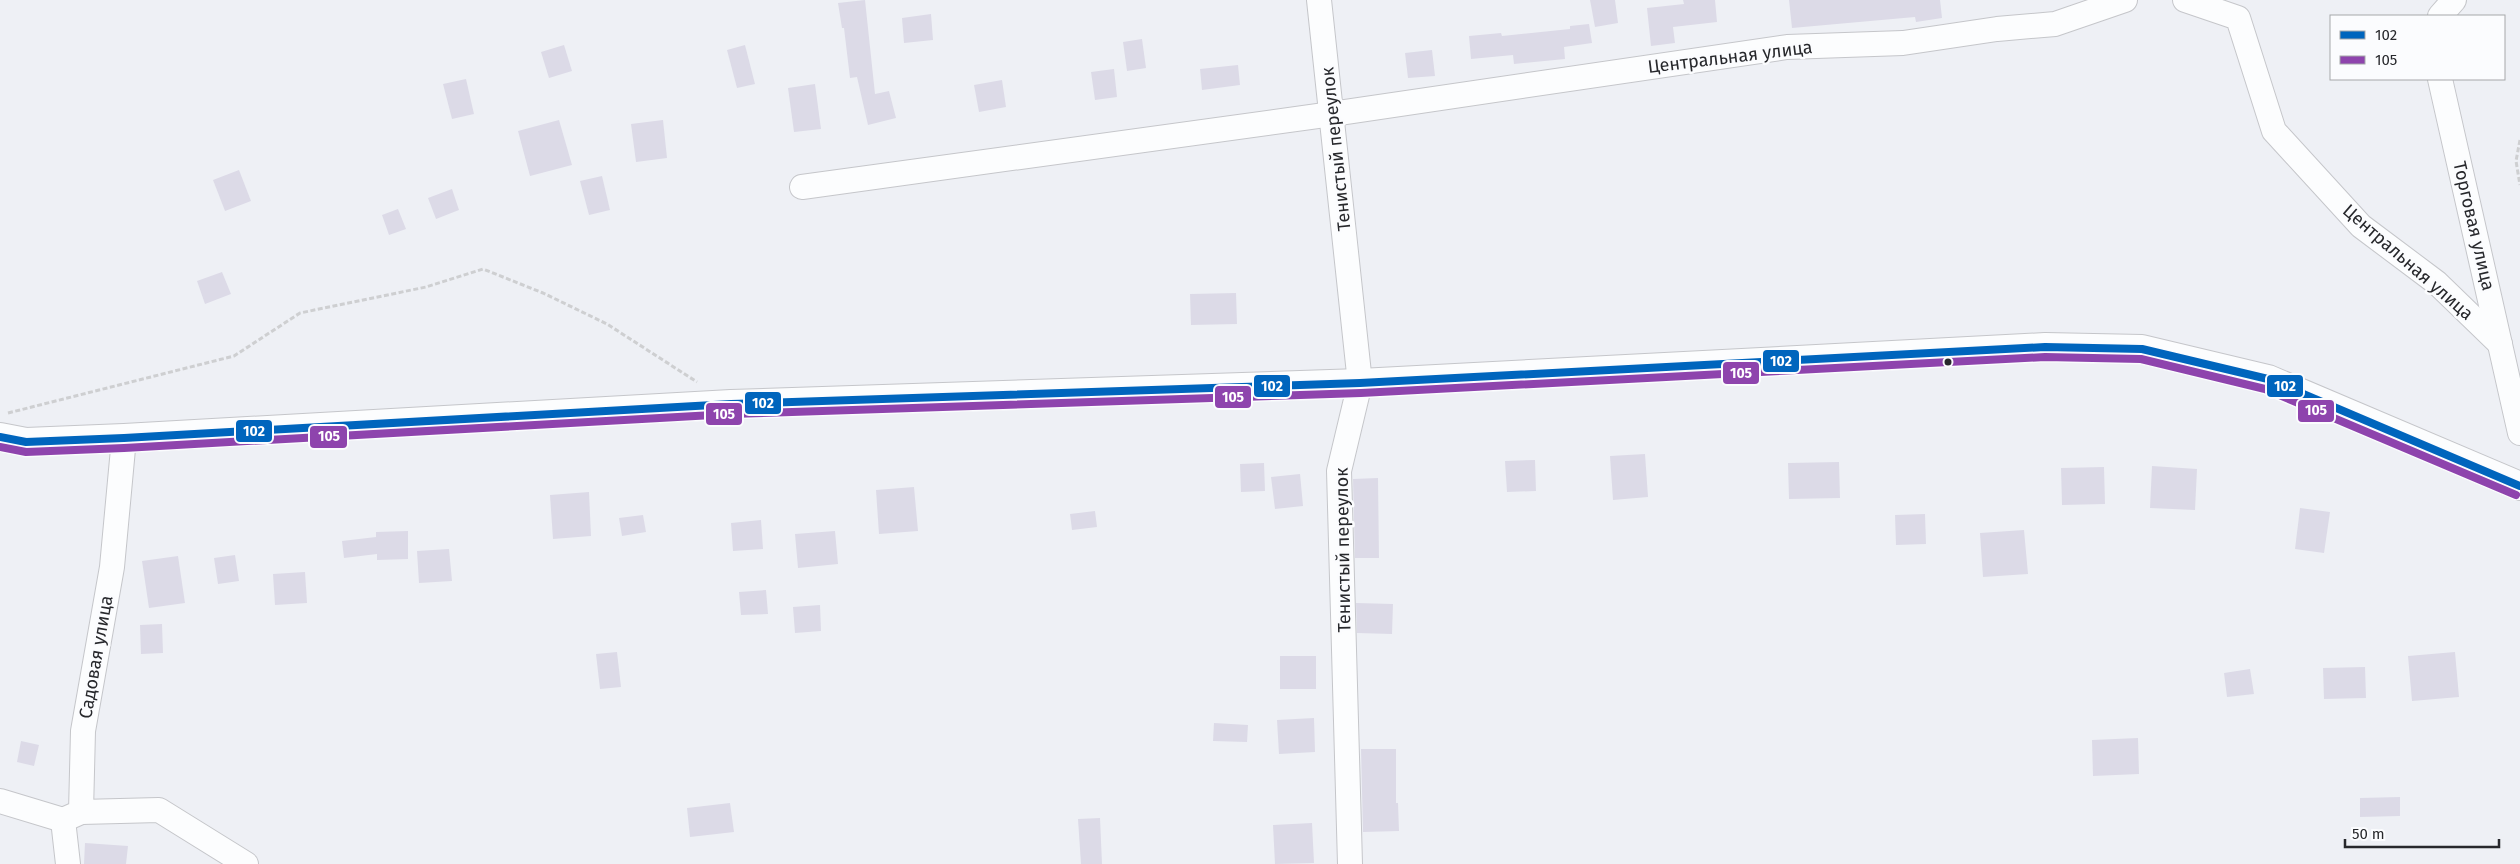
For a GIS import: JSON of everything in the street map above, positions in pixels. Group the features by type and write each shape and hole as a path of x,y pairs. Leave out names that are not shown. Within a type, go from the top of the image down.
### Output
{"street":[{"name":"Тенистый переулок","path":"1319,0 1360,383 1339,471 1350,864"},
{"name":"Центральная улица","path":"802,187 1332,114 1787,47 1903,43 1997,29 2055,24 2125,0"},
{"name":"Центральная улица","path":"2186,0 2238,18 2274,131 2360,226 2437,283 2500,344"},
{"path":"2441,15 2454,0"},
{"name":"Торговая улица","path":"2440,80 2520,433"},
{"path":"0,436 26,442 124,438 731,404 1360,383 2044,347 2142,349 2268,379 2520,486"},
{"name":"Садовая улица","path":"68,864 83,731 112,567 124,438"},
{"path":"0,801 72,816 159,810 246,864"}],"path":[{"path":"2520,140 2516,161 2520,185"},
{"path":"0,415 234,356 300,313 426,287 483,269 543,293 607,324 698,383"}],"building":[{"path":"865,0 875,94 889,91 896,118 868,125 857,77 850,78 844,28 842,28 838,3"},
{"path":"1590,0 1615,0 1618,23 1595,27"},
{"path":"1683,0 1715,0 1717,22 1673,27 1675,43 1651,46 1647,8 1684,4"},
{"path":"1789,0 1940,0 1942,18 1916,22 1915,17 1792,28"},
{"path":"931,14 933,40 904,43 902,18"},
{"path":"1589,24 1592,43 1564,47 1565,59 1514,64 1513,55 1471,59 1469,36 1501,33 1502,36 1570,29 1570,26"},
{"path":"1142,39 1146,68 1127,71 1123,42"},
{"path":"564,45 572,71 549,78 541,52"},
{"path":"745,45 755,84 737,88 727,50"},
{"path":"1432,50 1435,76 1408,78 1405,53"},
{"path":"1238,65 1240,85 1202,90 1200,69"},
{"path":"1114,69 1117,97 1095,100 1091,72"},
{"path":"466,79 474,114 452,119 443,84"},
{"path":"1002,80 1006,107 979,112 974,85"},
{"path":"815,84 821,129 794,132 788,88"},
{"path":"559,120 572,165 530,176 518,131"},
{"path":"663,120 667,158 636,162 631,124"},
{"path":"239,170 251,201 225,211 213,180"},
{"path":"602,176 610,210 589,215 580,181"},
{"path":"452,189 459,210 436,219 428,198"},
{"path":"398,209 406,229 389,235 382,215"},
{"path":"222,272 231,294 205,304 197,281"},
{"path":"1236,293 1237,324 1191,325 1190,294"},
{"path":"1645,454 1648,497 1613,500 1610,456"},
{"path":"1535,460 1536,491 1507,492 1505,461"},
{"path":"1839,462 1840,498 1789,499 1788,463"},
{"path":"1264,463 1265,491 1241,492 1240,464"},
{"path":"2152,466 2197,469 2195,510 2150,508"},
{"path":"2104,467 2105,504 2062,505 2061,468"},
{"path":"1300,474 1303,506 1275,509 1271,477"},
{"path":"1378,478 1379,558 1355,558 1353,479"},
{"path":"914,487 918,531 879,534 876,490"},
{"path":"589,492 591,536 553,539 550,495"},
{"path":"2300,508 2330,512 2324,553 2295,549"},
{"path":"1095,511 1097,527 1072,530 1070,514"},
{"path":"1925,514 1926,544 1896,545 1895,515"},
{"path":"643,515 646,532 622,536 619,518"},
{"path":"761,520 763,549 733,551 731,523"},
{"path":"2024,530 2028,574 1983,577 1980,533"},
{"path":"408,531 408,559 377,560 377,554 344,558 342,541 376,537 376,532"},
{"path":"835,531 838,564 798,568 795,534"},
{"path":"449,549 452,581 419,583 417,551"},
{"path":"235,555 239,581 218,584 214,558"},
{"path":"178,556 185,603 149,608 142,561"},
{"path":"305,572 307,603 275,605 273,574"},
{"path":"766,590 768,614 741,615 739,592"},
{"path":"1356,603 1393,604 1392,634 1357,633"},
{"path":"820,605 821,631 795,633 793,607"},
{"path":"162,624 163,653 141,654 140,625"},
{"path":"617,652 621,687 600,689 596,654"},
{"path":"2455,652 2459,697 2412,701 2408,656"},
{"path":"1280,656 1316,656 1316,689 1280,689"},
{"path":"2365,667 2366,698 2324,699 2323,668"},
{"path":"2250,669 2254,694 2227,697 2224,673"},
{"path":"1314,718 1315,752 1279,754 1277,720"},
{"path":"1214,723 1248,725 1247,742 1213,741"},
{"path":"2138,738 2139,774 2093,776 2092,740"},
{"path":"21,741 39,745 34,766 17,762"},
{"path":"1361,749 1396,749 1396,803 1398,803 1399,831 1363,832"},
{"path":"2400,797 2400,816 2360,817 2360,798"},
{"path":"730,803 734,832 690,837 687,808"},
{"path":"1100,818 1102,864 1081,864 1078,819"},
{"path":"1312,823 1314,863 1275,864 1273,825"},
{"path":"85,843 128,846 126,864 84,864"}],"transit line":[{"name":"102","path":"0,437 26,442 124,438 731,404 1360,383 2045,347 2142,349 2268,379 2520,486"},
{"name":"105","path":"0,447 26,452 124,448 731,414 1361,393 2045,357 2141,359 2265,389 2516,495"}]}
